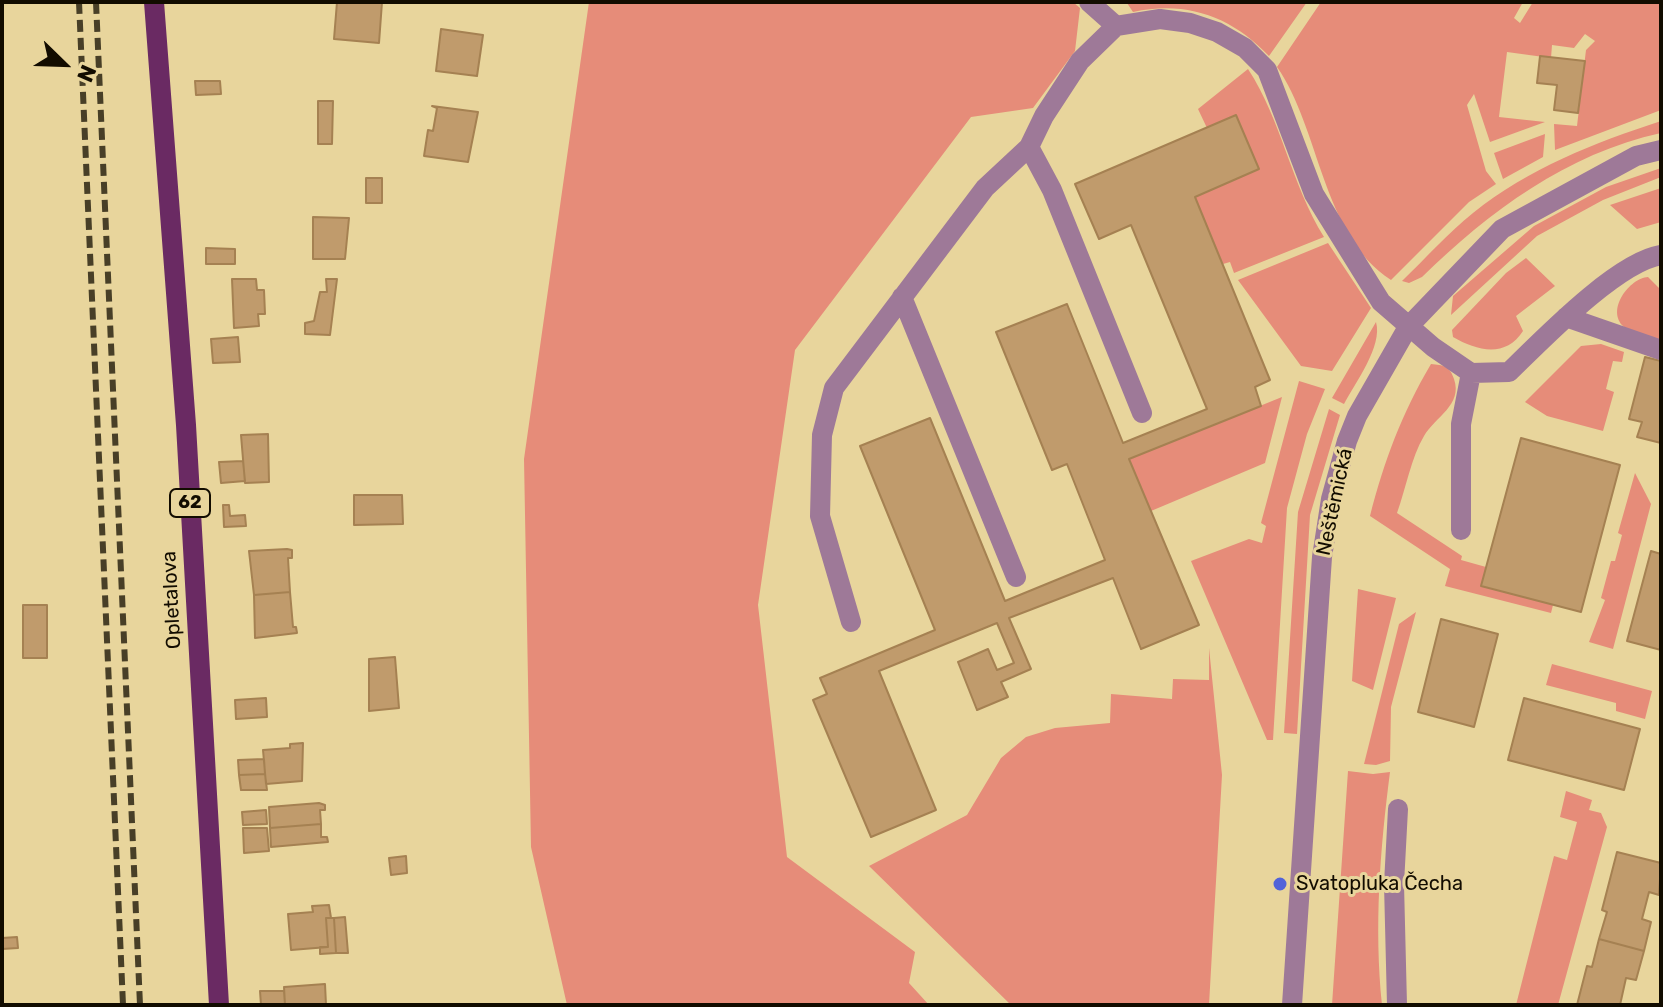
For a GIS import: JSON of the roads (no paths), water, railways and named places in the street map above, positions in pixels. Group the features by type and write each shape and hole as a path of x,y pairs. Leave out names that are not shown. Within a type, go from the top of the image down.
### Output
{"main road":[{"name":"Opletalova","path":"154,2 186,425 219,1005"}],"street":[{"path":"1089,2 1116,26"},
{"path":"851,622 820,516 822,435 834,388 985,188 1029,147 1044,116 1080,61 1116,26 1160,19 1190,23 1217,32 1245,48 1267,70 1314,194 1381,302 1408,327 1471,373 1509,372 1566,317 1644,258 1661,255"},
{"path":"1029,147 1052,190 1142,413"},
{"name":"Neštěmická","path":"1292,1005 1322,557 1331,499 1357,416 1408,327 1502,229 1636,156 1661,150"},
{"path":"902,297 1016,577"},
{"path":"1566,317 1661,350"},
{"path":"1461,530 1461,424 1471,373"},
{"path":"1397,1005 1394,884 1398,809"}],"railway":[{"path":"79,2 123,1005"},
{"path":"96,2 140,1005"}],"place":[{"name":"Svatopluka Čecha","path":"1280,884"}]}
